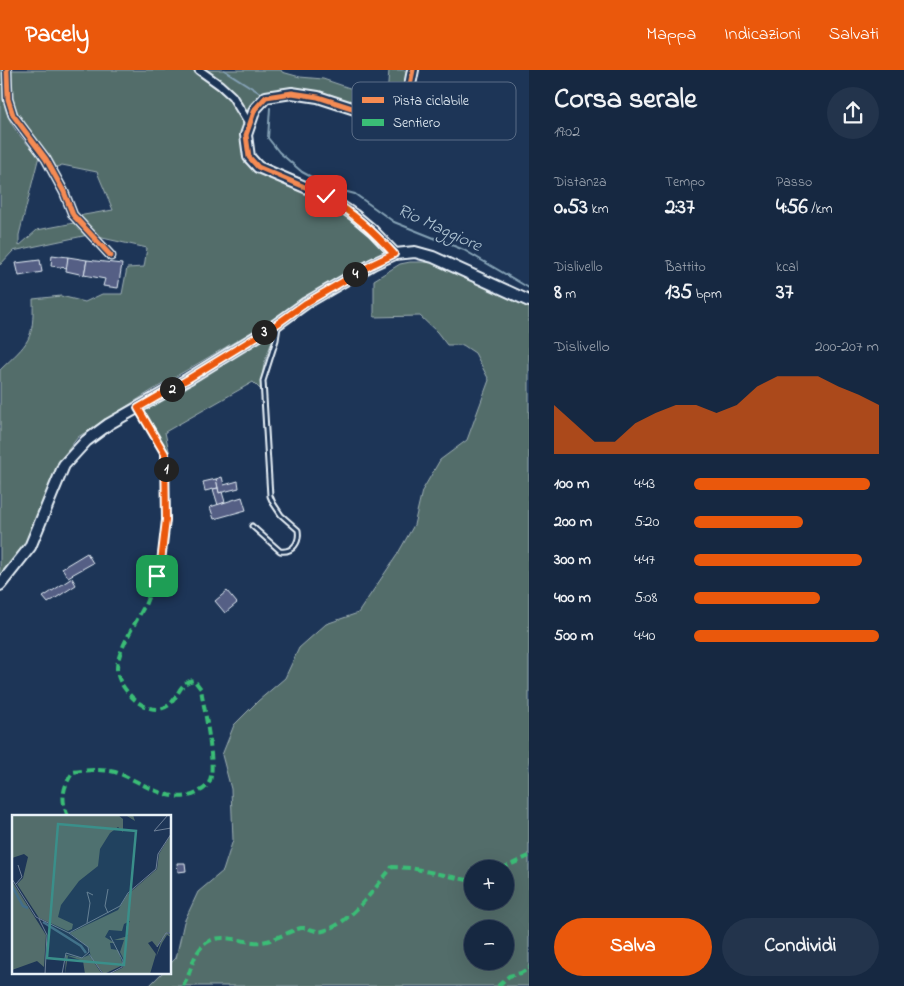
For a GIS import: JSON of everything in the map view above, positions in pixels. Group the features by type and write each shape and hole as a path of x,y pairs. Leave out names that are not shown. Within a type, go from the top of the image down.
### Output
{"main road":[{"path":"352,108 318,97 292,93 266,97 255,109 249,124 246,135 249,157 258,167 326,196 354,214 394,254"},
{"path":"0,585 30,548 64,465 86,441 109,424 188,379 277,324 306,303 373,264 394,254 415,252 433,257 529,301"}],"street":[{"path":"7,70 8,99 13,114 46,159 74,215 111,256"},
{"path":"199,70 232,96 249,124"}],"lane":[{"path":"252,526 280,551 291,550 297,540 298,530 281,515 273,504 269,480 264,381 276,340 277,324"},
{"path":"138,408 165,454 166,520 161,562 157,576"}],"green space":[{"path":"0,70 3,70 3,97 9,118 20,136 39,156 19,235 19,246 37,230 74,223 88,235 13,251 0,265"},
{"path":"9,70 194,70 229,99 245,125 242,147 245,163 337,206 364,227 386,253 151,391 78,437 58,463 25,545 0,577 0,370 18,353 28,340 31,333 33,299 61,296 85,302 102,294 122,294 127,268 144,267 147,248 98,237 78,216 113,210 97,172 62,165 54,168 38,142 15,114 10,91"},
{"path":"205,70 281,70 282,72 300,77 323,79 352,89 352,105 264,94 248,116 235,93"},
{"path":"389,70 410,70 408,82 388,82"},
{"path":"410,262 433,262 529,308 529,986 149,986 161,974 171,974 171,963 176,958 184,922 198,892 223,871 233,840 231,789 222,755 234,725 285,678 299,648 326,624 358,613 397,555 414,525 422,491 440,460 467,440 489,380 475,353 463,345 447,345 437,332 420,316 374,317 374,280 400,264"},
{"path":"275,332 264,364 260,389 253,382 165,432 169,451 168,456 142,410"}],"building":[{"path":"52,255 68,257 67,268 51,266"},
{"path":"68,257 87,260 84,275 66,271"},
{"path":"40,260 42,272 19,276 16,263"},
{"path":"87,260 122,264 118,288 103,286 105,279 84,275"},
{"path":"222,477 224,485 238,481 239,488 219,493 216,479"},
{"path":"216,479 218,488 205,491 203,482"},
{"path":"218,488 219,493 222,492 225,502 218,505 213,489"},
{"path":"242,497 246,510 214,519 210,507"},
{"path":"87,553 93,563 68,577 62,568"},
{"path":"72,578 76,585 48,603 43,597"},
{"path":"227,591 237,603 225,613 215,601"},
{"path":"177,863 185,863 186,871 178,872"}],"waterway":[{"name":"Rio Maggiore","path":"224,70 260,93"},
{"name":"Rio Maggiore","path":"270,108 268,138 279,152 302,172 332,188 355,194 394,222 464,250 529,288"}],"marked path":[{"path":"68,815 63,799 65,788 73,772 94,770 115,772 157,791 179,797 190,796 206,787 209,782 212,762 209,736 201,689 194,680 183,686 170,704 164,708 153,709 136,701 125,689 118,676 117,668 120,654 145,605 157,576"},
{"path":"514,863 529,856"},
{"path":"183,986 197,953 211,940 229,938 260,942 272,940 301,928 323,931 333,927 343,921 370,895 392,867 411,868 464,879"},
{"path":"498,986 509,976 521,973 529,968"}],"cycle path":[{"path":"7,70 8,99 13,115 46,159 64,192 73,215 111,256"},
{"path":"411,82 413,70"},
{"path":"352,108 318,97 292,93 266,97 255,109 246,135 249,157 258,167 326,196 372,230 395,254"}],"route":[{"path":"157,576 161,562 166,520 165,454 138,408 277,324 306,303 394,254 354,214 326,196"}]}
